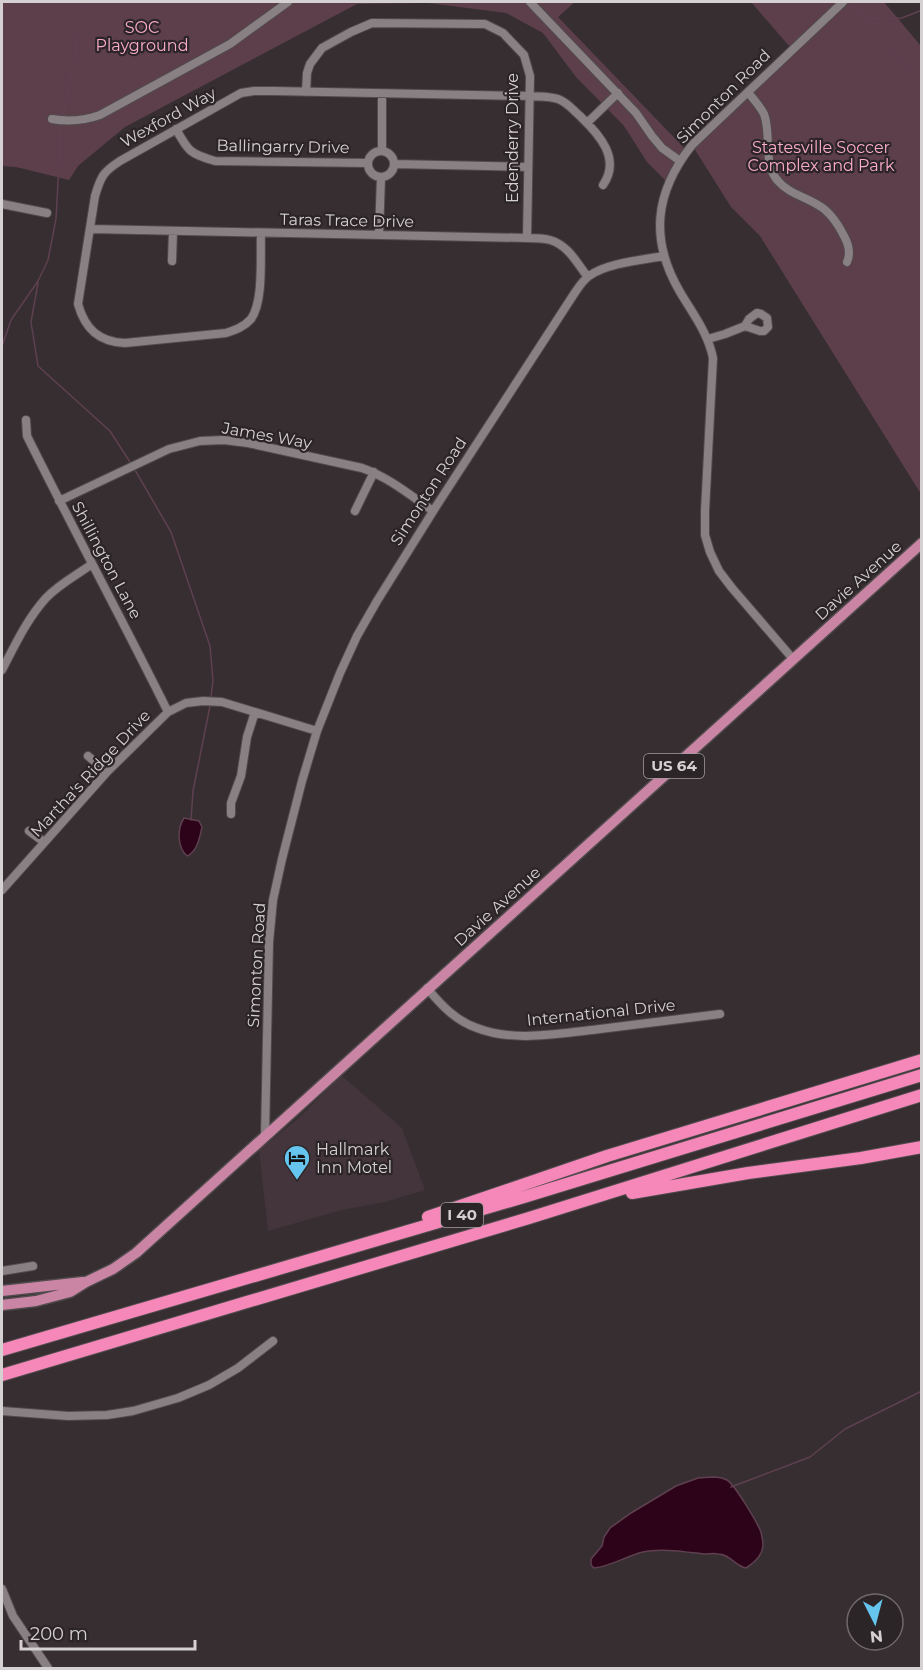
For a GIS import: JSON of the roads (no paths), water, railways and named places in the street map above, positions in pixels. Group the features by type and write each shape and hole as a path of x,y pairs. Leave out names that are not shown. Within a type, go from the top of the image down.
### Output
{"highway":[{"path":"786,1101 921,1055"},
{"path":"256,1275 607,1156 921,1060"},
{"name":"I 40","path":"2,1350 524,1197 921,1075"},
{"name":"I 40","path":"2,1375 529,1218 921,1095"},
{"path":"529,1218 644,1190 921,1147"}],"main road":[{"name":"Davie Avenue","path":"86,1282 113,1269 136,1252 921,543"},
{"name":"US 64","path":"2,1291 86,1282"},
{"name":"US 64","path":"2,1305 36,1301 70,1292 86,1282"}],"street":[{"path":"52,119 84,120 100,115 230,44 288,2"},
{"path":"530,2 618,93 662,148 680,161"},
{"name":"Simonton Road","path":"708,339 679,291 664,256 660,227 662,204 668,183 692,145 843,2"},
{"name":"Edenderry Drive","path":"306,92 309,64 322,48 372,22 485,24 503,33 524,55 530,76 526,238"},
{"name":"Wexford Way","path":"261,233 260,294 257,308 250,320 239,329 226,333 125,343 112,342 100,337 81,316 78,304 95,196 105,171 120,160 241,93 254,91 556,98 567,104 587,123 606,146 609,154 610,176 603,185"},
{"path":"748,92 764,114 770,164 777,180 784,187 820,206 841,228 848,243 850,256 847,262"},
{"path":"587,123 618,93"},
{"path":"382,94 382,150"},
{"name":"Ballingarry Drive","path":"176,129 186,147 197,156 215,161 367,163"},
{"path":"382,150 390,154 394,164 390,174 381,177 371,174 367,163 374,152 382,150"},
{"path":"394,164 528,167"},
{"path":"379,235 381,177"},
{"path":"2,204 47,213"},
{"name":"Taras Trace Drive","path":"91,229 550,240 571,254 587,276"},
{"path":"172,261 173,231"},
{"path":"587,276 617,265 664,256"},
{"name":"Simonton Road","path":"266,1135 269,942 273,900 302,781 317,731 357,636 433,511 587,276"},
{"path":"745,326 708,339 713,358 713,370 705,535 719,571 793,659"},
{"name":"Shillington Lane","path":"26,420 27,436 168,712"},
{"name":"James Way","path":"59,501 169,449 200,441 224,440 248,443 374,472 433,511"},
{"path":"355,511 374,472"},
{"path":"2,670 32,616 47,597 92,564"},
{"name":"Martha's Ridge Drive","path":"2,890 107,772 168,712 186,703 222,702 317,731"},
{"path":"231,814 231,803 241,776 255,712"},
{"path":"88,756 107,772"},
{"path":"29,831 44,842"},
{"name":"International Drive","path":"427,988 441,1005 458,1019 478,1029 506,1034 534,1036 720,1014"},
{"path":"2,1271 33,1266"},
{"path":"2,1411 68,1416 107,1415 133,1411 178,1398 216,1381 238,1368 273,1341"},
{"path":"2,1589 13,1616 48,1668"}],"waterway":[{"path":"63,115 84,2"},
{"path":"848,2 922,87"},
{"path":"867,19 902,18 922,10"},
{"path":"2,346 11,320 38,281 48,260 56,219 61,126"},
{"path":"38,283 31,322 38,366 110,431 130,462"},
{"path":"135,470 171,532 210,646 213,681 211,697"},
{"path":"191,820 193,791 210,706"},
{"path":"731,1487 810,1457 845,1429 922,1391"}],"place":[{"name":"Hallmark Inn Motel","path":"297,1181"}],"park label":[{"name":"SOC Playground","path":"142,36"},
{"name":"Statesville Soccer Complex and Park","path":"821,156"}]}
